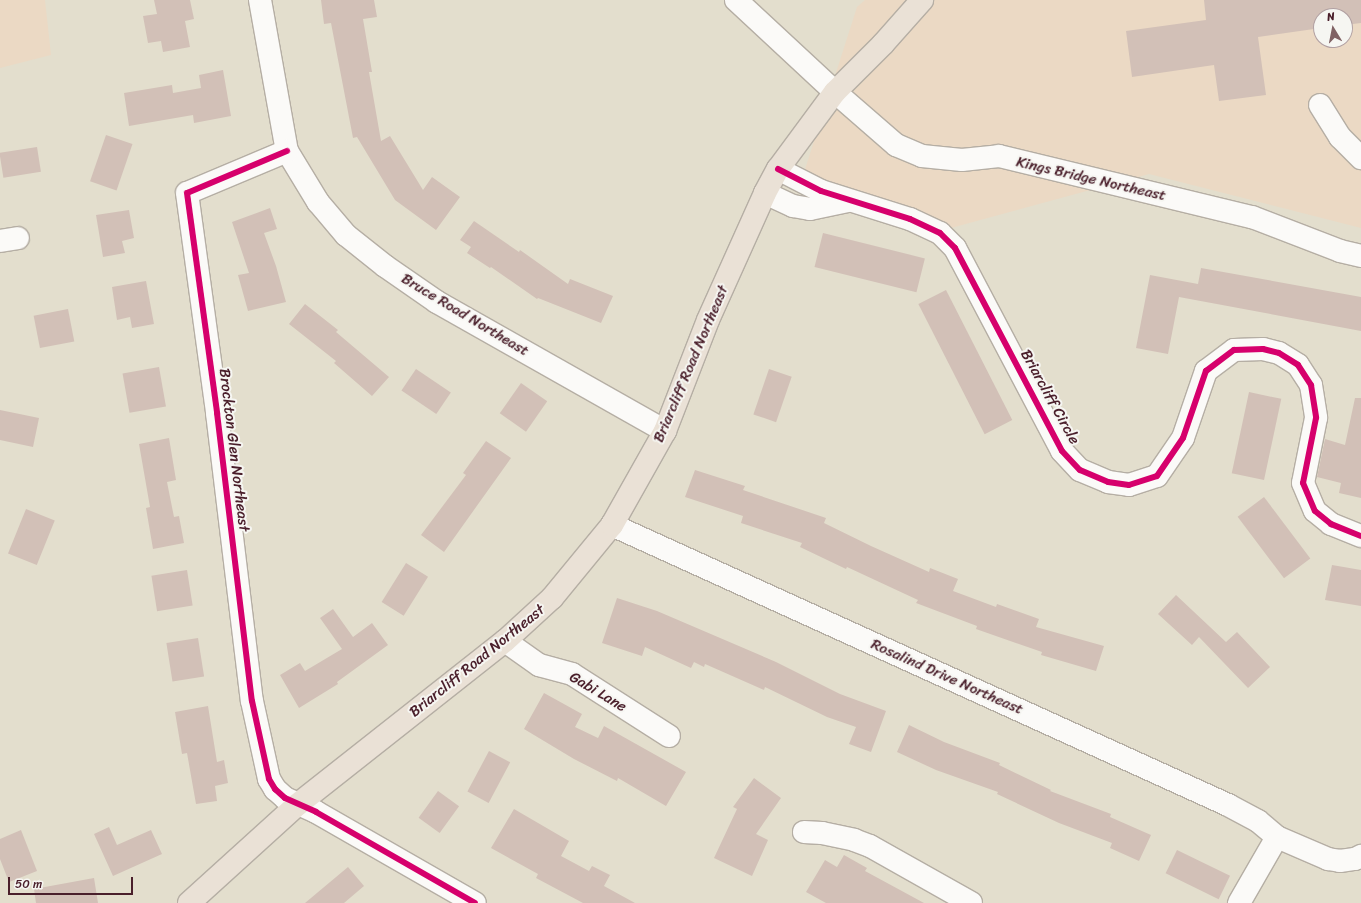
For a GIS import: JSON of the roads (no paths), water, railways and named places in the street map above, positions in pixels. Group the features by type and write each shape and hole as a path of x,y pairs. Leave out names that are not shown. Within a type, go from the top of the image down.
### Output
{"main road":[{"name":"Briarcliff Road Northeast","path":"190,903 297,804 505,641 552,598 612,525 665,431 708,320 765,193 778,169 835,92 883,44 922,0"}],"street":[{"name":"Bruce Road Northeast","path":"260,0 287,151 318,202 341,229 385,266 438,302 665,431"},
{"name":"Kings Bridge Northeast","path":"736,0 835,92 896,145 922,156 962,160 999,156 1252,217 1340,251 1361,256"},
{"path":"1320,105 1340,138 1361,158"},
{"name":"Brockton Glen Northeast","path":"287,151 187,193 218,421 252,701 269,779 280,793 297,804"},
{"name":"Briarcliff Circle","path":"778,169 821,191 910,219 940,233 955,248 1062,451 1080,470 1108,482 1129,486 1157,476 1183,438 1206,372 1234,350 1263,348 1279,353 1298,365 1311,385 1316,418 1303,484 1315,511 1331,524 1361,536"},
{"name":"Briarcliff Circle","path":"765,193 793,206 810,209 850,201"},
{"name":"Rosalind Drive Northeast","path":"612,525 1228,805 1258,821 1277,837 1328,859 1340,861 1355,859 1361,856"},
{"name":"Gabi Lane","path":"505,641 539,665 572,674 669,736"},
{"path":"297,804 316,812 475,903"},
{"path":"804,832 822,833 854,840 870,846 971,903"},
{"path":"1238,903 1277,837"}]}
